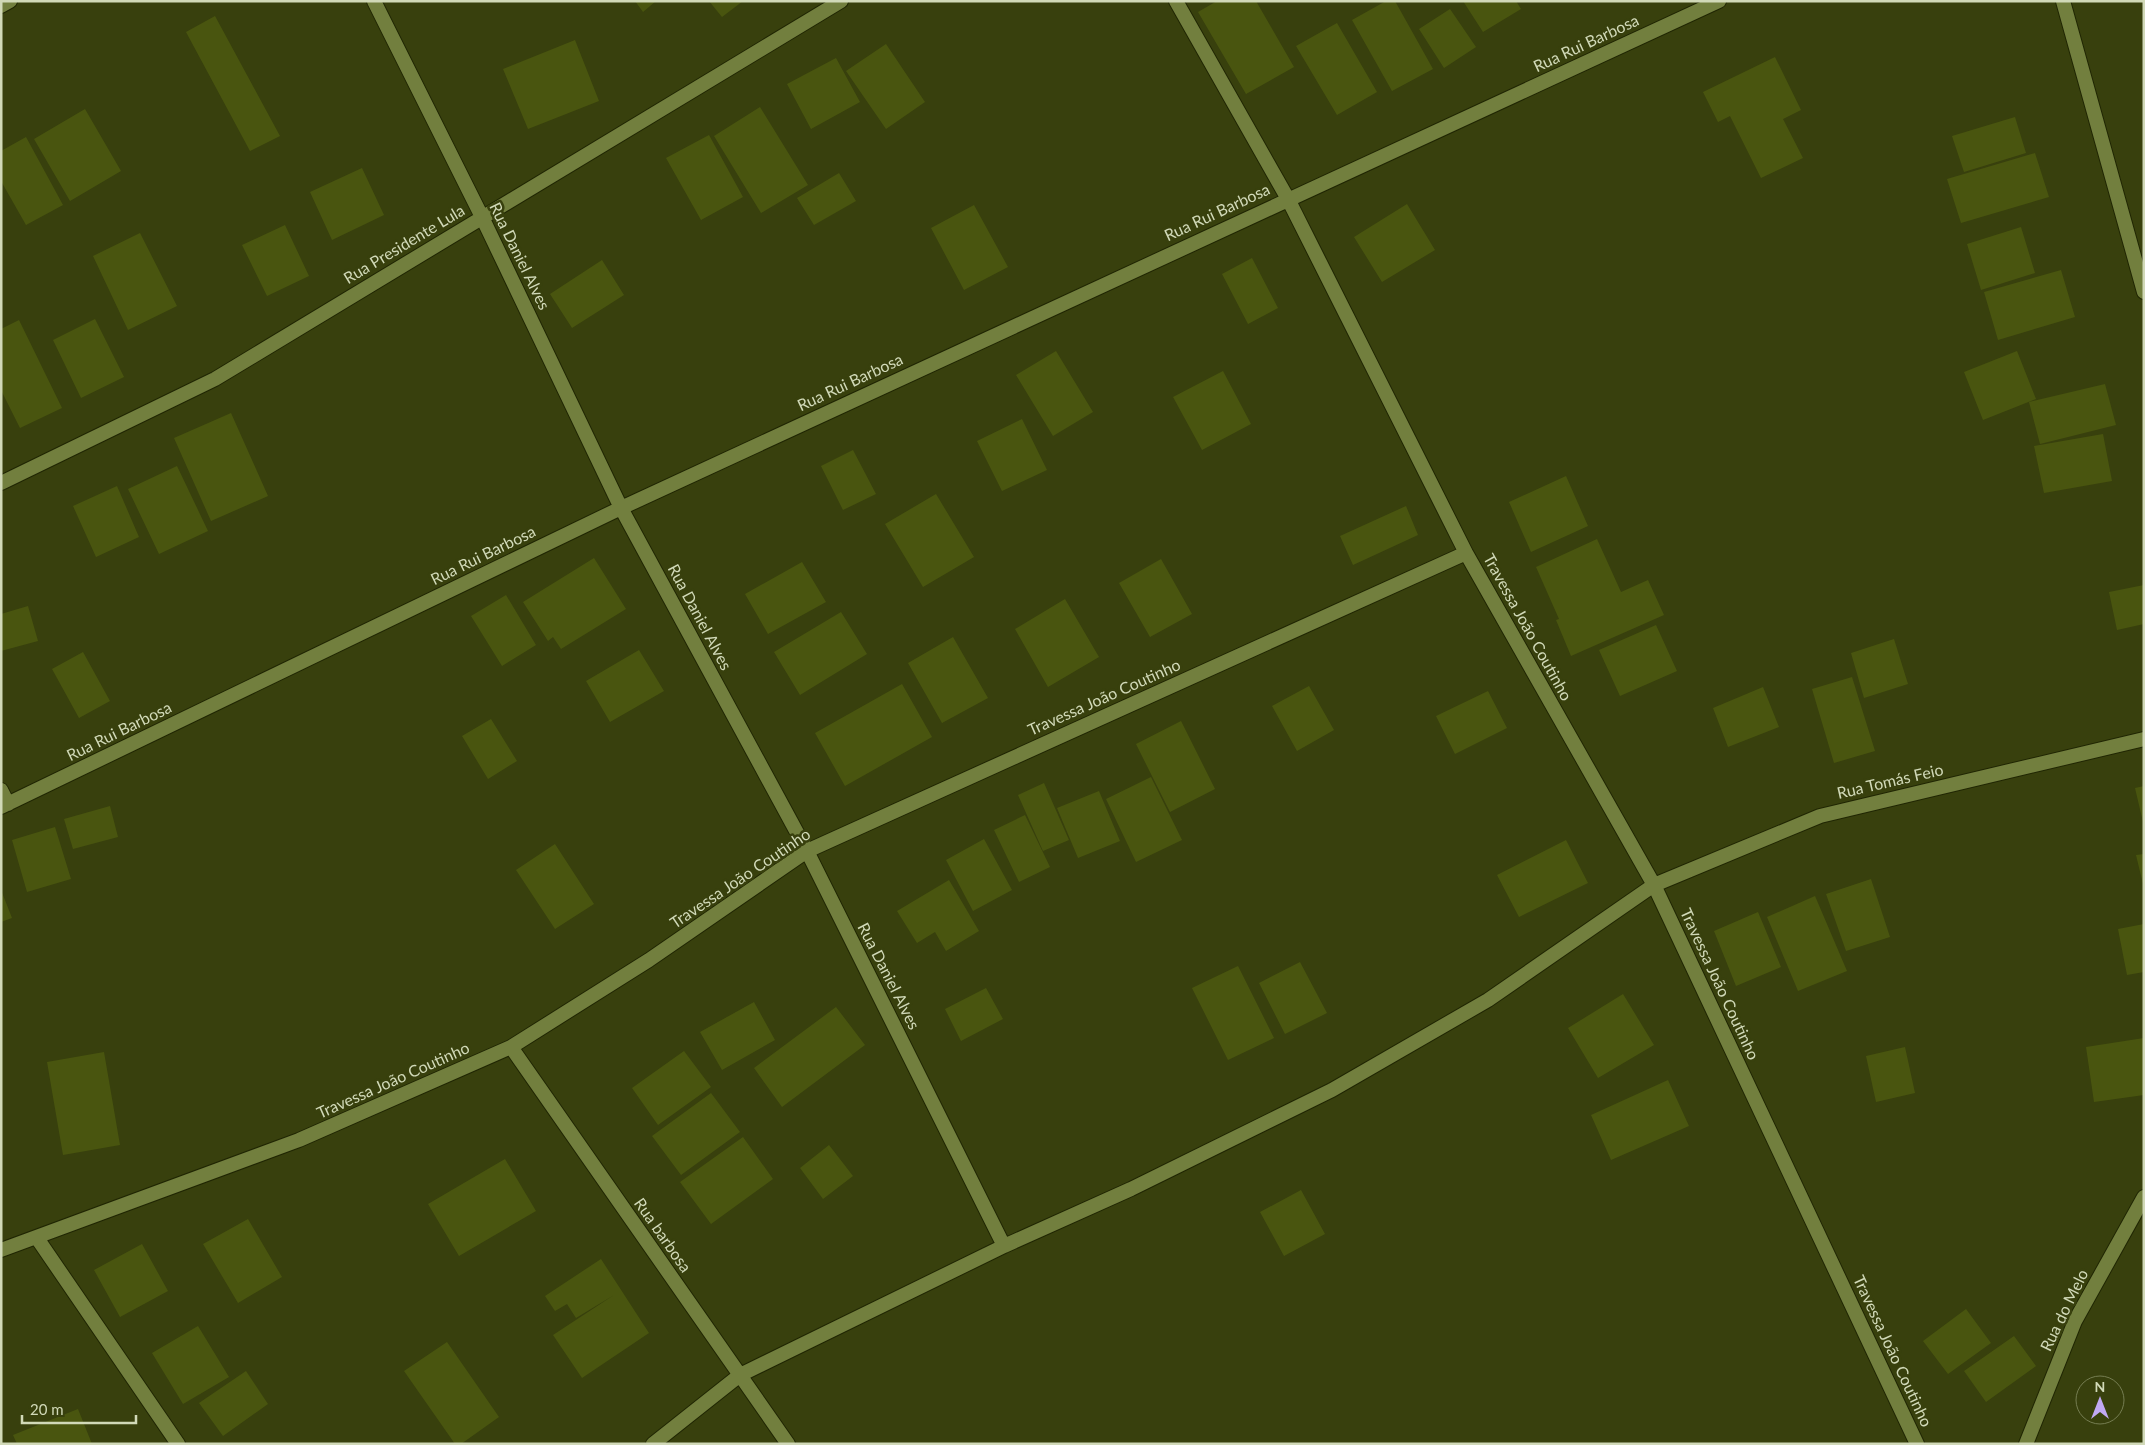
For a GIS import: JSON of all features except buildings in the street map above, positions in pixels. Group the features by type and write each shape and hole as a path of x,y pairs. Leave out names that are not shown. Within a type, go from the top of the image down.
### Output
{"street":[{"path":"1,6 10,1"},
{"name":"Rua Daniel Alves","path":"374,1 482,217 621,508 807,851 1004,1246"},
{"name":"Rua Presidente Lula","path":"1,483 215,379 841,1"},
{"name":"Travessa João Coutinho","path":"1176,1 1288,199 1466,553 1654,885 1917,1444"},
{"name":"Rua Rui Barbosa","path":"5,806 621,508 1719,1"},
{"path":"2063,1 2144,292"},
{"name":"Travessa João Coutinho","path":"1,1250 38,1238 299,1140 511,1047 649,960 807,851 1466,553"},
{"name":"Rua Tomás Feio","path":"740,1375 1004,1246 1131,1189 1332,1090 1488,1000 1654,885 1820,816 2144,739"},
{"path":"1,790 5,806"},
{"name":"Rua barbosa","path":"511,1047 788,1444"},
{"name":"Rua do Melo","path":"2026,1444 2075,1321 2144,1197"},
{"path":"38,1238 178,1444"},
{"path":"653,1444 740,1375"}]}
